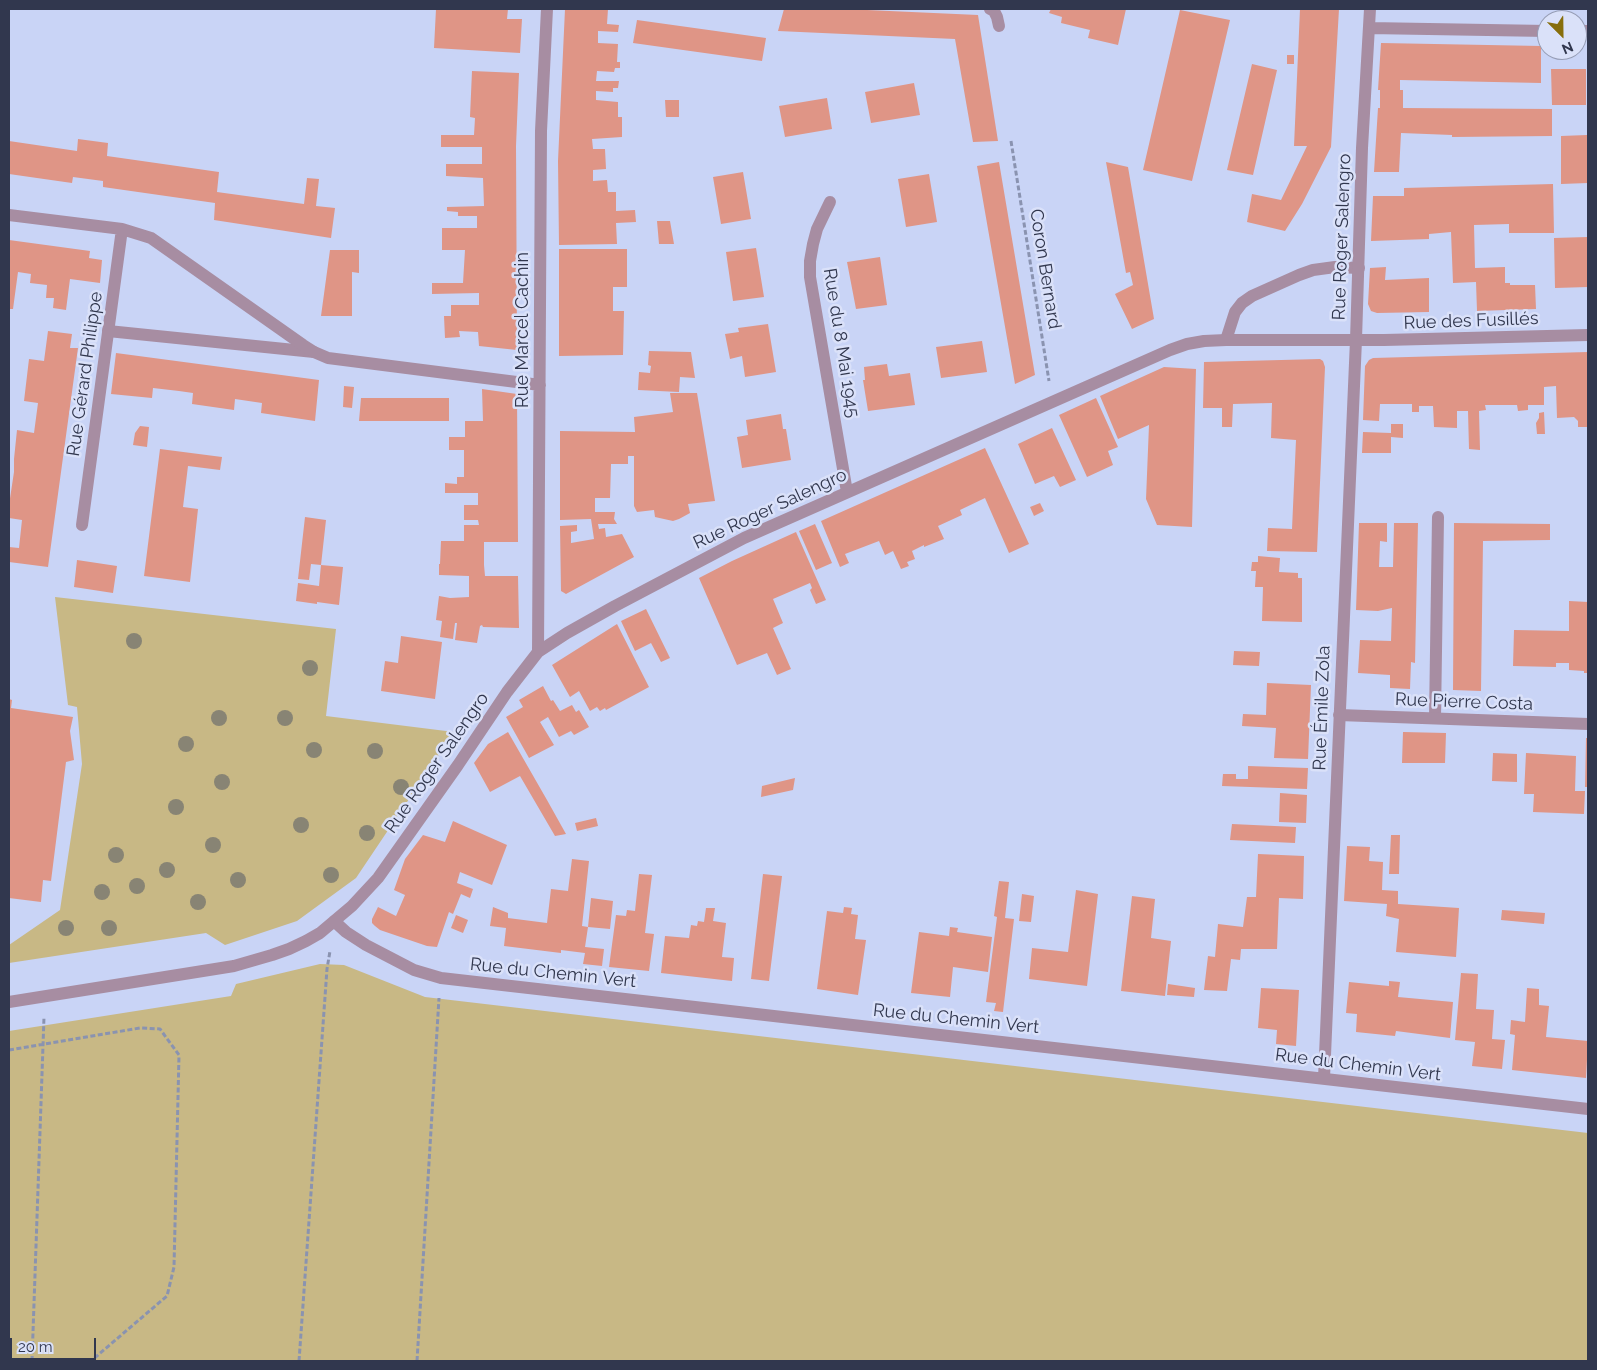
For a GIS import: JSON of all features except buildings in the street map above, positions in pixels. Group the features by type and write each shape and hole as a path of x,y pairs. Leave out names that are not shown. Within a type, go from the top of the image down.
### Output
{"street":[{"name":"Rue Marcel Cachin","path":"538,652 541,130 547,9"},
{"path":"990,9 997,16 999,26"},
{"name":"Rue Roger Salengro","path":"9,1002 253,962 289,949 320,933 365,894 378,878 507,692 538,652 592,619 721,550 848,492 1186,344 1226,340 1356,340 1362,148 1370,9"},
{"path":"1369,28 1537,31"},
{"name":"Rue du 8 Mai 1945","path":"830,202 817,229 810,261 810,277 848,492"},
{"path":"9,215 122,229 151,238 314,352 328,358 540,385"},
{"name":"Rue Gérard Philippe","path":"82,525 122,229"},
{"path":"1226,340 1235,312 1242,303 1252,296 1313,270 1335,267 1358,268"},
{"path":"108,332 314,352"},
{"name":"Rue des Fusillés","path":"1356,340 1588,335"},
{"name":"Rue Émile Zola","path":"1324,1078 1356,340"},
{"path":"1435,718 1438,517"},
{"name":"Rue Pierre Costa","path":"1339,714 1588,724"},
{"name":"Rue du Chemin Vert","path":"334,921 346,932 366,945 414,970 441,978 1588,1109"}],"path":[{"name":"Coron Bernard","path":"1011,141 1052,402"},
{"path":"299,1361 327,969 334,921"},
{"path":"417,1361 441,978"},
{"path":"32,1361 42,1045 46,996"},
{"path":"9,1050 140,1028 160,1029 179,1055 174,1267 167,1296 91,1361"}],"shaded area":[{"path":"55,597 336,629 326,716 454,732 356,878 297,921 225,945 206,933 9,963 9,945 60,910 82,764 77,707 68,705"},
{"path":"320,964 344,965 425,997 1588,1133 1588,1361 9,1361 9,1031 231,996 236,984"}]}
